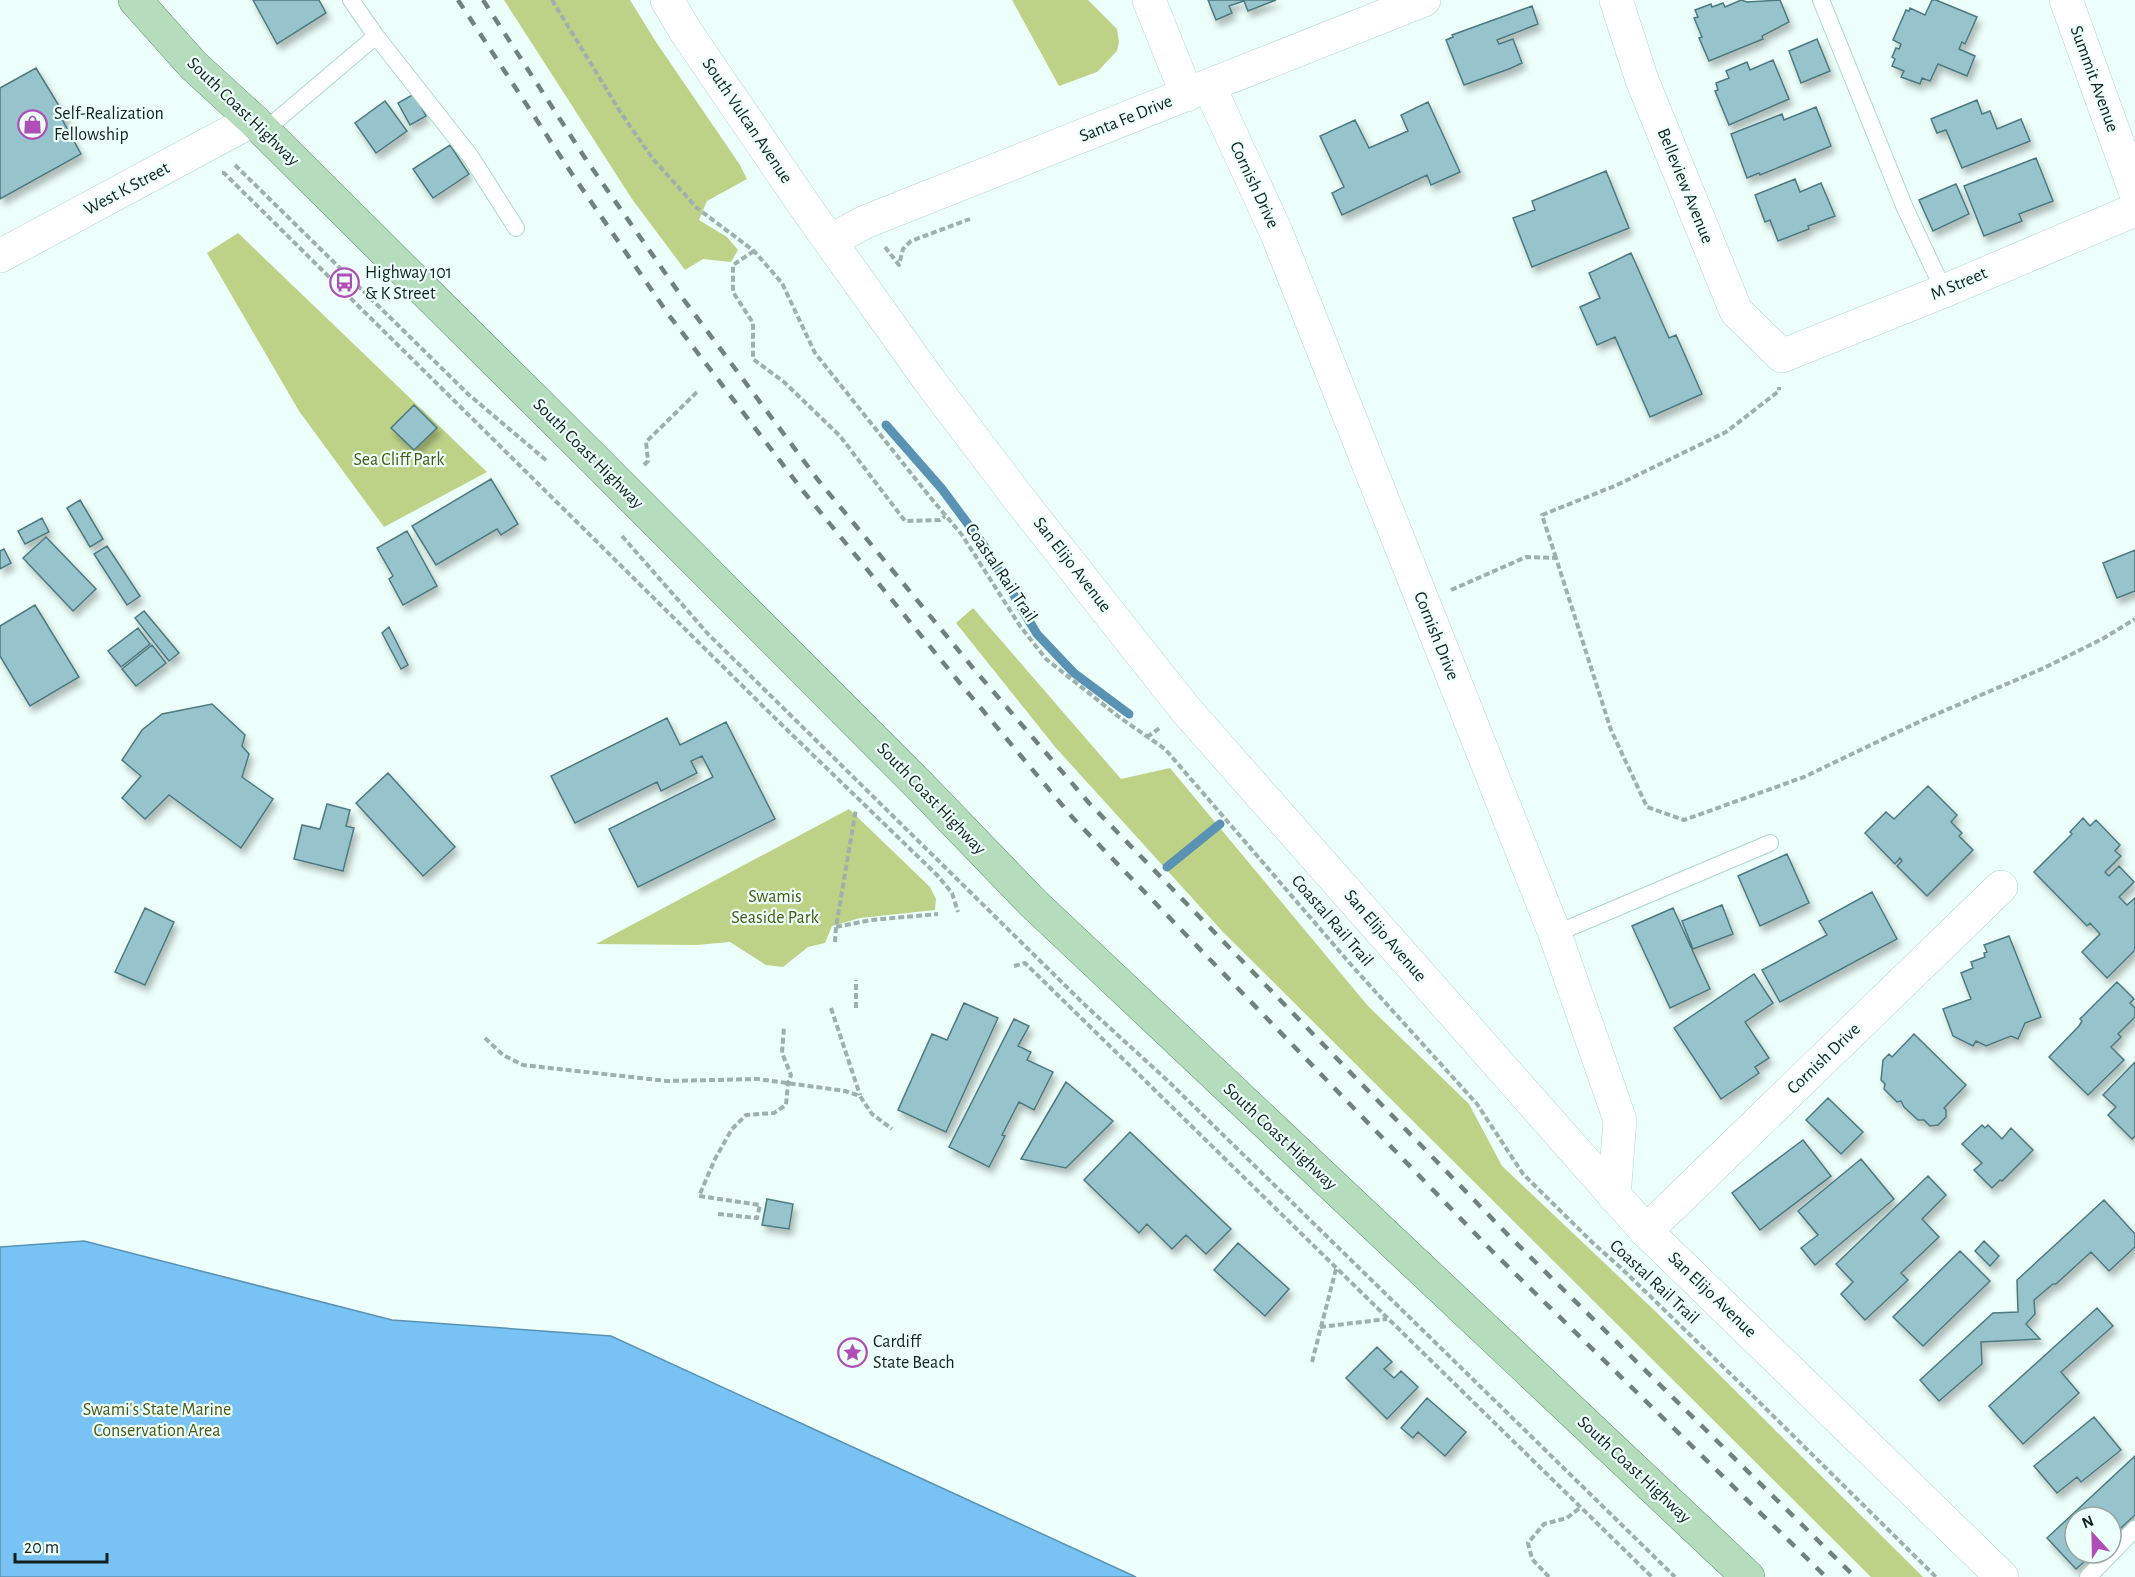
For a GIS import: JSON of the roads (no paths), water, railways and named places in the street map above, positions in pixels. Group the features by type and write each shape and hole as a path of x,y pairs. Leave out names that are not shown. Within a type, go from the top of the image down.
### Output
{"main road":[{"name":"South Coast Highway","path":"135,0 193,65 259,125 905,771 1033,903 1748,1577"},
{"name":"South Vulcan Avenue","path":"667,0 686,32 830,241"},
{"name":"Cornish Drive","path":"1149,0 1277,234 1555,934 1620,1120 1614,1196"},
{"name":"Santa Fe Drive","path":"830,241 865,222 1424,0"},
{"name":"Belleview Avenue","path":"1616,0 1642,80 1736,311 1782,356"},
{"name":"Summit Avenue","path":"2066,0 2135,191"},
{"name":"West K Street","path":"0,256 194,152 259,125"},
{"name":"M Street","path":"1782,356 1944,291 2135,210"},
{"name":"San Elijo Avenue","path":"830,241 936,390 1186,710 1646,1231 2002,1577"},
{"name":"Cornish Drive","path":"1646,1231 2001,887"}],"lane":[{"path":"351,0 376,36 471,157 516,228"},
{"path":"1821,0 1905,208 1944,291"},
{"path":"259,125 376,36"},
{"path":"1555,934 1770,843"},
{"path":"2088,1577 2135,1529"}],"water":[{"name":"Swami's State Marine Conservation Area","path":"84,1241 392,1320 611,1336 1136,1577 0,1577 0,1247"}],"waterway":[{"path":"886,425 942,489 985,547 1037,634 1074,673 1129,714"},
{"path":"1167,867 1220,824"}],"railway":[{"path":"458,0 572,174 668,314 803,491 1073,818 1492,1251 1826,1577"},
{"path":"483,0 587,161 684,300 818,480 973,668 1089,803 1509,1236 1855,1577"}],"place":[{"name":"Self-Realization Fellowship","path":"33,124"},
{"name":"Highway 101 & K Street","path":"344,283"},
{"name":"Cardiff State Beach","path":"852,1352"}],"park label":[{"name":"Sea Cliff Park","path":"399,460"},
{"name":"Swamis Seaside Park","path":"775,907"}]}
